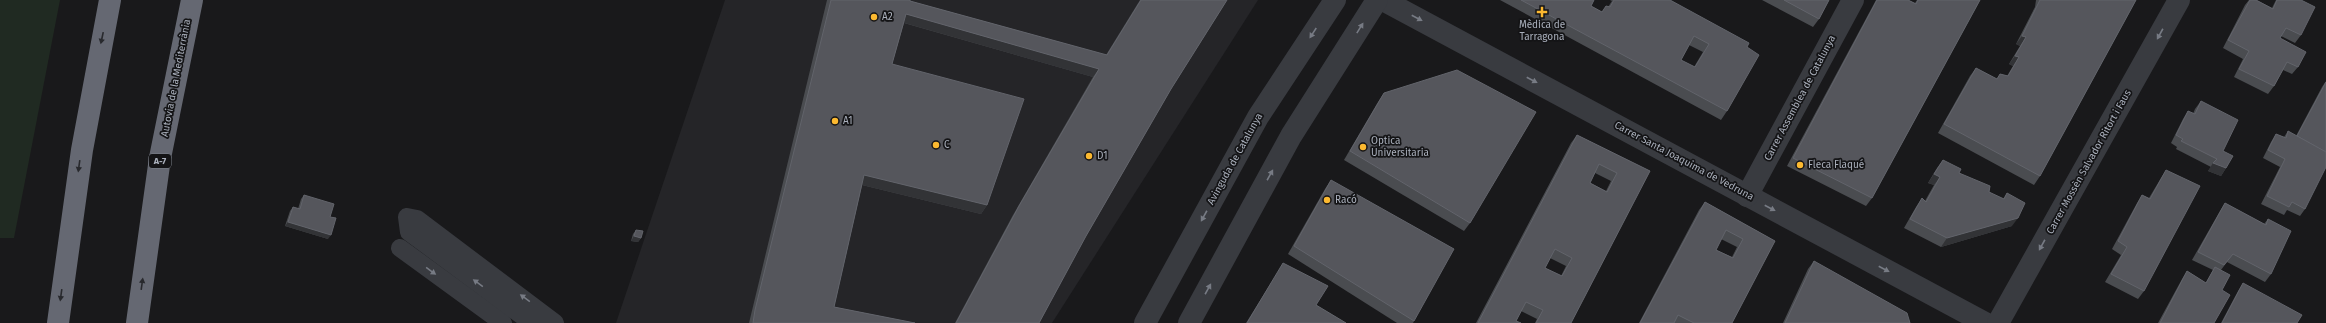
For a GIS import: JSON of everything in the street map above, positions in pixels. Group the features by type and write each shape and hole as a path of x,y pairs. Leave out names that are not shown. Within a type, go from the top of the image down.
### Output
{"highway":[{"path":"58,323 82,150 110,0"},
{"name":"Autovia de la Mediterrània","path":"137,323 160,158 192,0"}],"street":[{"name":"Avinguda de Catalunya","path":"1145,323 1258,117 1335,0"},
{"path":"1189,323 1291,136 1377,0"},
{"name":"Carrer Santa Joaquima de Vedruna","path":"1383,0 1985,323"},
{"name":"Carrer Assemblea de Catalunya","path":"1747,196 1853,0"},
{"name":"Carrer Mossèn Salvador Ritort i Faus","path":"1998,323 2179,0"}],"lane":[{"path":"532,323 409,232 407,217 417,219 556,323"},
{"path":"400,248 502,323"}],"shaded area":[{"path":"0,0 60,0 14,238 0,238"},
{"path":"725,0 1258,0 1052,323 616,323"}],"building":[{"path":"831,0 910,0 1107,55 1141,0 1227,0 1171,89 1086,236 1039,323 956,323 1019,206 1099,69 906,14 892,64 1024,99 987,205 864,175 834,307 915,323 753,323"},
{"path":"1521,0 1594,0 1591,6 1602,12 1606,6 1610,7 1614,0 1670,0 1749,43 1747,47 1759,55 1727,111","holes":["1694,36 1709,44 1695,67 1681,60"]},
{"path":"1784,0 1829,0 1819,19"},
{"path":"1877,0 1908,0 1916,4 1918,0 1980,0 1872,198 1793,158"},
{"path":"2040,0 2136,0 2040,176 1944,124 1976,68 1997,79 2000,74 2008,76 2019,57 2015,56 2026,37 2022,36"},
{"path":"2250,0 2256,0 2273,9 2277,0 2301,0 2315,7 2301,35 2286,28 2280,38 2306,52 2298,67 2287,62 2274,86 2239,69 2249,51 2228,40"},
{"path":"1457,70 1536,112 1470,223 1350,151 1384,93"},
{"path":"2326,82 2326,152 2297,136"},
{"path":"2201,101 2238,120 2223,151 2233,156 2226,168 2213,163 2217,159 2181,141 2183,139 2176,135 2188,111 2195,114"},
{"path":"2288,131 2326,152 2326,167 2305,209 2292,202 2289,207 2267,196 2285,159 2268,150 2276,134 2286,138"},
{"path":"1577,135 1650,171 1571,323 1536,323 1543,310 1526,302 1516,321 1521,323 1478,323","holes":["1599,164 1617,173 1607,192 1590,183","1555,249 1572,258 1562,276 1545,268"]},
{"path":"1943,160 1961,169 1959,173 1990,186 1989,192 2004,199 2007,193 2025,203 2018,218 1947,238 1910,219 1922,198 1926,202 1940,177 1934,174"},
{"path":"2166,170 2200,186 2144,291 2111,274 2127,247 2118,241 2142,195 2150,199"},
{"path":"1331,180 1454,249 1414,321 1294,246"},
{"path":"304,195 334,204 330,217 336,218 331,235 288,222 293,207 300,209"},
{"path":"1705,202 1775,241 1732,323 1694,323 1678,315 1674,323 1640,323","holes":["1726,230 1743,239 1733,258 1716,250"]},
{"path":"2225,203 2266,225 2268,219 2291,231 2271,274 2233,254 2224,265 2198,252"},
{"path":"636,230 643,231 641,238 634,236"},
{"path":"1814,261 1907,313 1910,323 1785,323"},
{"path":"1283,263 1328,286 1316,305 1346,323 1247,323"},
{"path":"2215,267 2230,275 2222,290 2230,295 2214,323 2160,323 2187,271 2206,283"},
{"path":"2243,283 2302,315 2297,323 2222,323"}],"place":[{"name":"Mèdica de Tarragona","path":"1542,12"},
{"name":"A2","path":"874,17"},
{"name":"A1","path":"835,121"},
{"name":"C","path":"936,145"},
{"name":"Optica Universitaria","path":"1363,147"},
{"name":"D1","path":"1089,156"},
{"name":"Fleca Flaqué","path":"1800,165"},
{"name":"Racó","path":"1327,200"}]}
